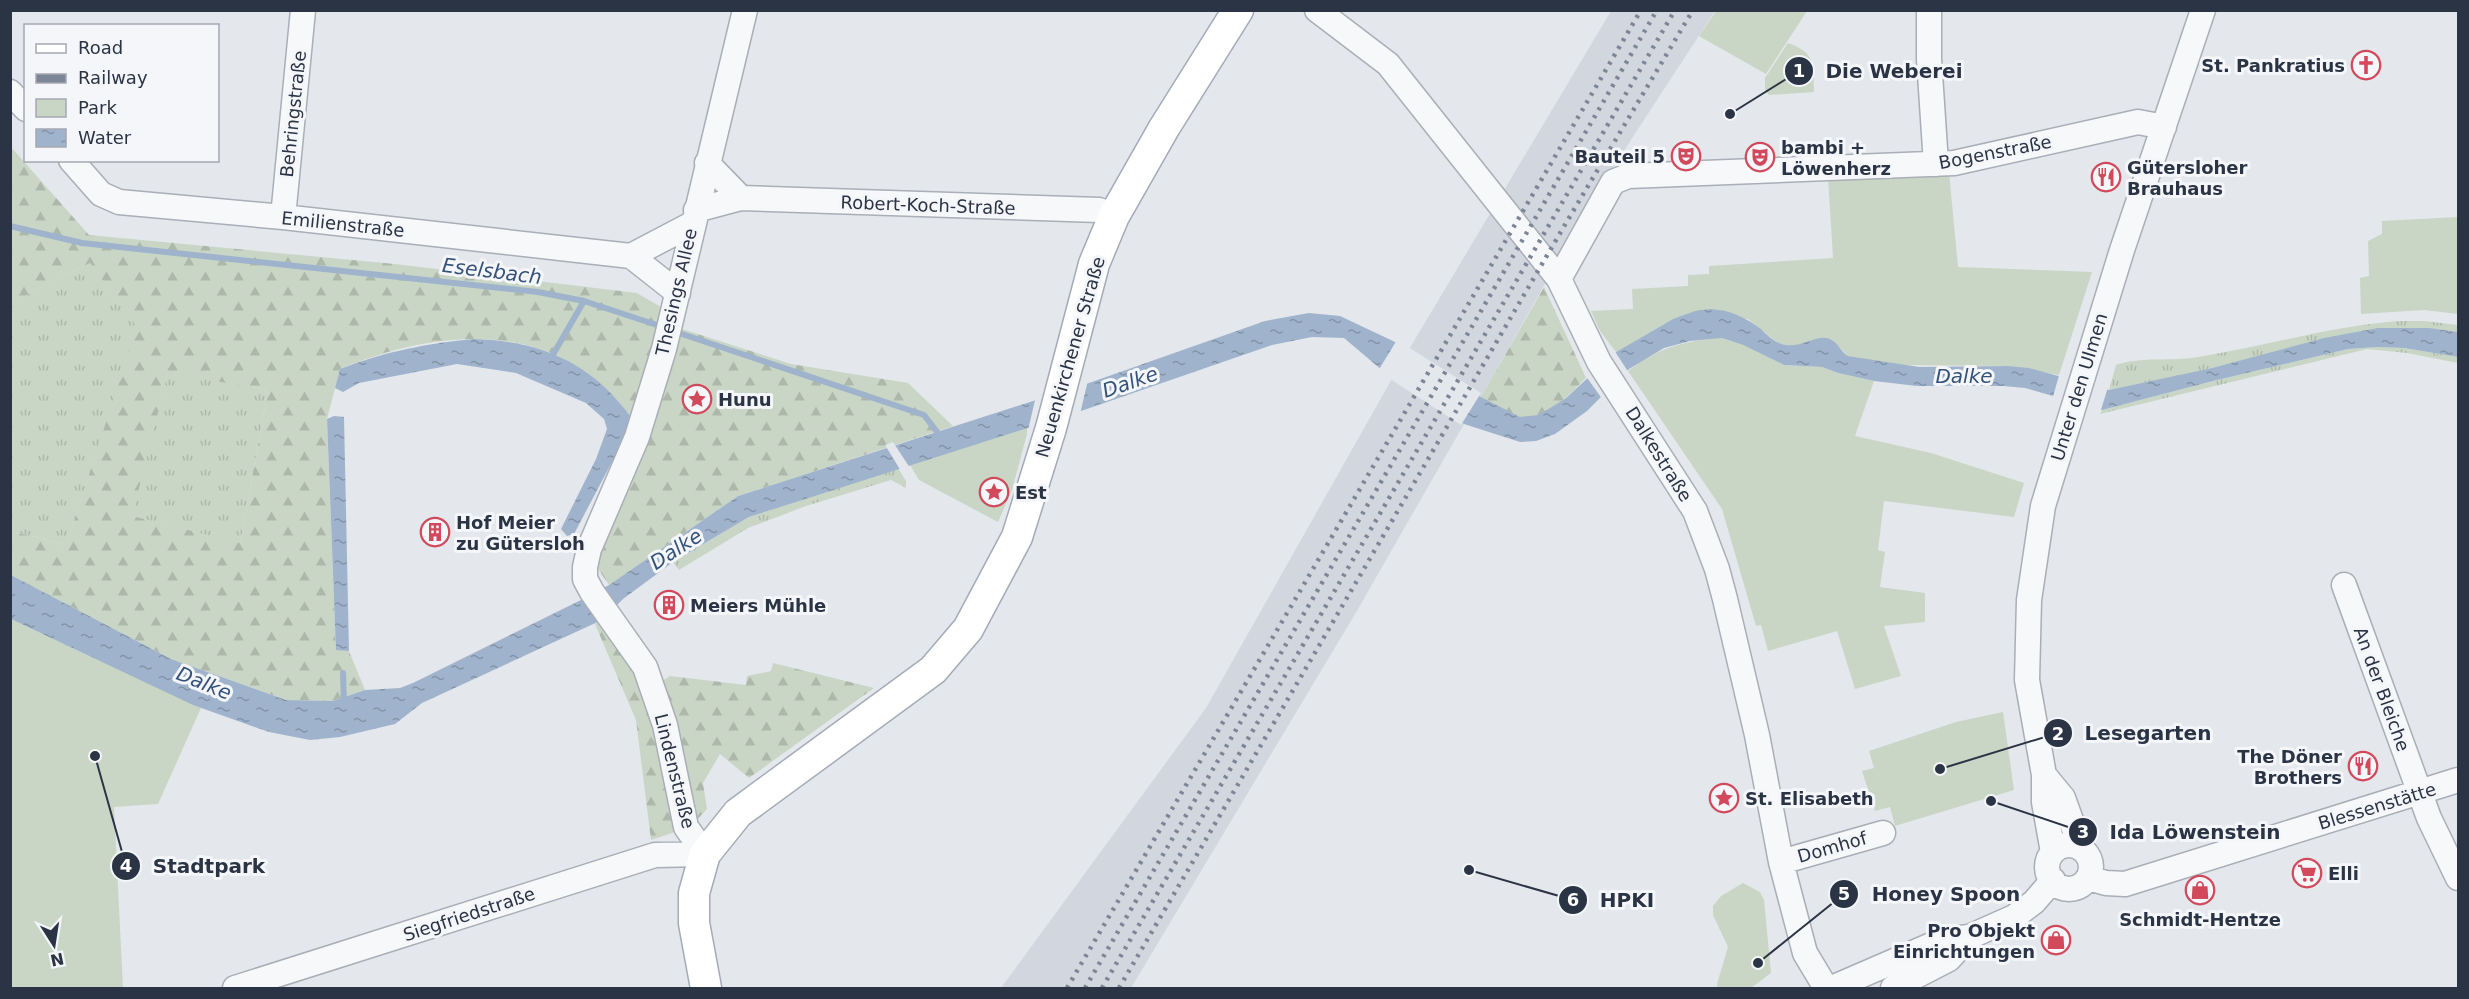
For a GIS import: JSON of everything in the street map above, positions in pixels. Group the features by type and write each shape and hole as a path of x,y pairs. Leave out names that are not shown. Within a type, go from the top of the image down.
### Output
{"main road":[{"name":"Neuenkirchener Straße","path":"705,854 738,813 933,670 968,629 1017,537 1051,428 1094,264 1114,216 1164,128 1238,10"},
{"path":"705,854 694,893 694,923 706,988"}],"street":[{"name":"Behringstraße","path":"283,217 303,10"},
{"name":"Dalkestraße","path":"1317,10 1388,64 1559,279 1599,362 1695,511 1717,569 1757,735 1781,862 1805,953 1826,988"},
{"path":"1929,10 1929,59 1936,164"},
{"name":"Unter den Ulmen","path":"2054,852 2044,802 2044,775 2027,680 2029,600 2043,506 2072,409 2203,10"},
{"name":"Thesings Allee","path":"585,567 601,521 637,437 678,293 737,16"},
{"path":"10,92 24,107"},
{"name":"Bogenstraße","path":"1559,279 1612,182 1628,176 1954,163 2138,122 2164,127"},
{"name":"Emilienstraße","path":"73,162 101,194 120,202 283,217 631,256"},
{"path":"707,164 741,198"},
{"name":"Robert-Koch-Straße","path":"694,217 741,198 1099,210 1114,216"},
{"path":"678,293 631,256 694,217"},
{"name":"Lindenstraße","path":"585,567 585,579 592,592 645,668 665,724 686,827 705,854"},
{"name":"An der Bleiche","path":"2344,585 2429,818 2458,878"},
{"name":"Unter den Ulmen","path":"2044,775 2063,798 2081,848"},
{"name":"Blessenstätte","path":"2088,878 2106,883 2125,884 2458,780"},
{"name":"Domhof","path":"1781,862 1883,833"},
{"path":"2066,845 2081,848 2089,858 2088,878 2077,887 2058,885 2048,869 2050,857 2066,845"},
{"name":"Siegfriedstraße","path":"235,988 655,855 705,854"},
{"path":"1832,988 1943,940 1969,937 2014,916 2034,902 2053,880"},
{"path":"1898,987 1949,959 1969,937"}],"shaded area":[{"path":"1611,11 1715,11 1595,195 1481,397 1408,351"},
{"path":"1393,377 1464,424 1358,609 1131,988 1001,988 1206,708"}],"green space":[{"path":"1716,11 1807,11 1766,74 1699,36"},
{"path":"1788,43 1804,51 1812,61 1814,92 1769,95 1765,90 1765,78"},
{"path":"10,146 89,235 395,264 637,293 661,307 649,360 631,417 602,385 570,362 534,347 497,340 458,340 418,345 379,355 340,369 327,419 336,649 349,651 365,690 333,701 286,700 171,659 11,575 11,531 66,545 137,327 90,263 11,303","holes":["168,373 268,390 240,543 132,516"]},
{"path":"1949,172 1958,267 2092,272 2059,375 2008,366 1899,365 1848,356 1831,339 1810,341 1792,347 1778,343 1748,319 1673,319 1616,352 1600,331 1591,311 1633,309 1632,289 1688,286 1688,275 1709,274 1709,266 1833,258 1828,177"},
{"path":"2458,217 2458,314 2424,310 2361,314 2360,278 2369,276 2368,241 2382,234 2382,221"},
{"path":"90,263 138,327 66,545 11,531 10,303"},
{"path":"1544,287 1586,378 1564,399 1547,411 1528,417 1513,416 1481,397"},
{"path":"2399,321 2458,325 2458,332 2393,329 2363,332 2109,390 2116,365 2126,362 2198,357 2348,327"},
{"path":"679,328 791,364 908,383 953,426 738,496 609,585 592,560"},
{"path":"1722,338 1743,345 1784,365 1822,367 1874,381 1855,436 1931,453 2024,483 2014,517 1884,501 1878,550 1885,552 1880,587 1925,593 1925,622 1884,626 1901,676 1855,689 1837,631 1768,651 1761,625 1756,626 1722,509 1628,371 1651,356 1672,347 1695,341"},
{"path":"2404,348 2458,357 2458,363 2407,353 2367,349 2100,414 2102,410 2213,381 2348,349"},
{"path":"168,372 268,390 240,544 131,516"},
{"path":"1027,427 1012,490 998,522 919,480 910,465"},
{"path":"898,468 906,481 906,488 891,480 806,506 748,528 679,570 673,562 749,517"},
{"path":"11,619 201,708 158,804 114,807 123,988 11,988"},
{"path":"602,620 642,682 652,709 675,832 651,840 636,720 595,624"},
{"path":"773,663 874,688 749,778 720,754 703,783 707,809 692,825 659,683 670,676 746,685 747,676 771,671"},
{"path":"2003,712 2014,790 1895,826 1890,807 1875,811 1862,771 1874,768 1869,751 1956,722"},
{"path":"1743,883 1760,892 1764,900 1771,973 1751,988 1718,988 1717,984 1728,947 1713,915 1713,906 1721,896"}],"water":[{"name":"Dalke","path":"1710,309 1743,318 1774,340 1786,345 1826,338 1832,340 1848,356 1919,367 2008,366 2029,368 2109,390 2212,368 2324,338 2378,328 2429,328 2458,332 2458,357 2404,348 2348,349 2102,410 2025,388 1917,386 1874,381 1822,367 1784,365 1743,345 1722,338 1690,341 1664,348 1629,369 1587,411 1555,434 1536,441 1520,442 1464,424 1383,371 1344,338 1312,337 1272,345 1084,410 749,517 673,562 623,599 602,620 422,703 395,724 340,737 310,740 269,732 193,705 11,619 11,575 171,659 286,700 333,701 365,690 400,688 413,683 585,598 609,585 738,496 1089,383 1265,321 1309,313 1340,316 1393,341 1481,397 1520,417 1538,415 1566,398 1616,352 1673,319 1695,311"},
{"path":"474,339 521,344 563,358 599,382 631,417 623,441 574,534 567,536 561,529 596,459 607,429 604,419 586,403 516,373 457,364 359,383 343,392 335,388 340,369 356,363 406,349"},
{"path":"334,416 344,417 349,651 336,650 327,419"}],"pier":[{"path":"1397,340 1481,393 1461,425 1378,371"},
{"path":"1614,350 1629,373 1603,400 1585,375"},
{"path":"2060,372 2108,387 2100,413 2052,400"},
{"path":"1088,380 1080,414 1028,430 1036,396"},
{"path":"893,442 910,468 901,471 885,445"}],"waterway":[{"name":"Eselsbach","path":"10,226 82,243 538,292 584,301 663,327"},
{"path":"551,358 584,301"},
{"name":"Eselsbach","path":"673,331 924,415 941,437"},
{"path":"343,673 344,704"}],"railway":[{"path":"1067,988 1641,10"},
{"path":"1085,988 1657,10"},
{"path":"1102,988 1675,10"},
{"path":"1119,988 1693,10"}],"place":[{"name":"St. Pankratius","path":"2366,65"},
{"name":"Die Weberei","path":"1730,114"},
{"name":"Bauteil 5","path":"1686,156"},
{"name":"bambi + Löwenherz","path":"1760,157"},
{"name":"Gütersloher Brauhaus","path":"2106,177"},
{"name":"Hunu","path":"697,399"},
{"name":"Est","path":"994,492"},
{"name":"Hof Meier zu Gütersloh","path":"435,532"},
{"name":"Meiers Mühle","path":"669,605"},
{"name":"Stadtpark","path":"95,756"},
{"name":"The Döner Brothers","path":"2363,766"},
{"name":"Lesegarten","path":"1940,769"},
{"name":"St. Elisabeth","path":"1724,798"},
{"name":"Ida Löwenstein","path":"1991,801"},
{"name":"HPKI","path":"1469,870"},
{"name":"Elli","path":"2307,873"},
{"name":"Schmidt-Hentze","path":"2200,890"},
{"name":"Pro Objekt Einrichtungen","path":"2056,940"},
{"name":"Honey Spoon","path":"1758,963"}]}
